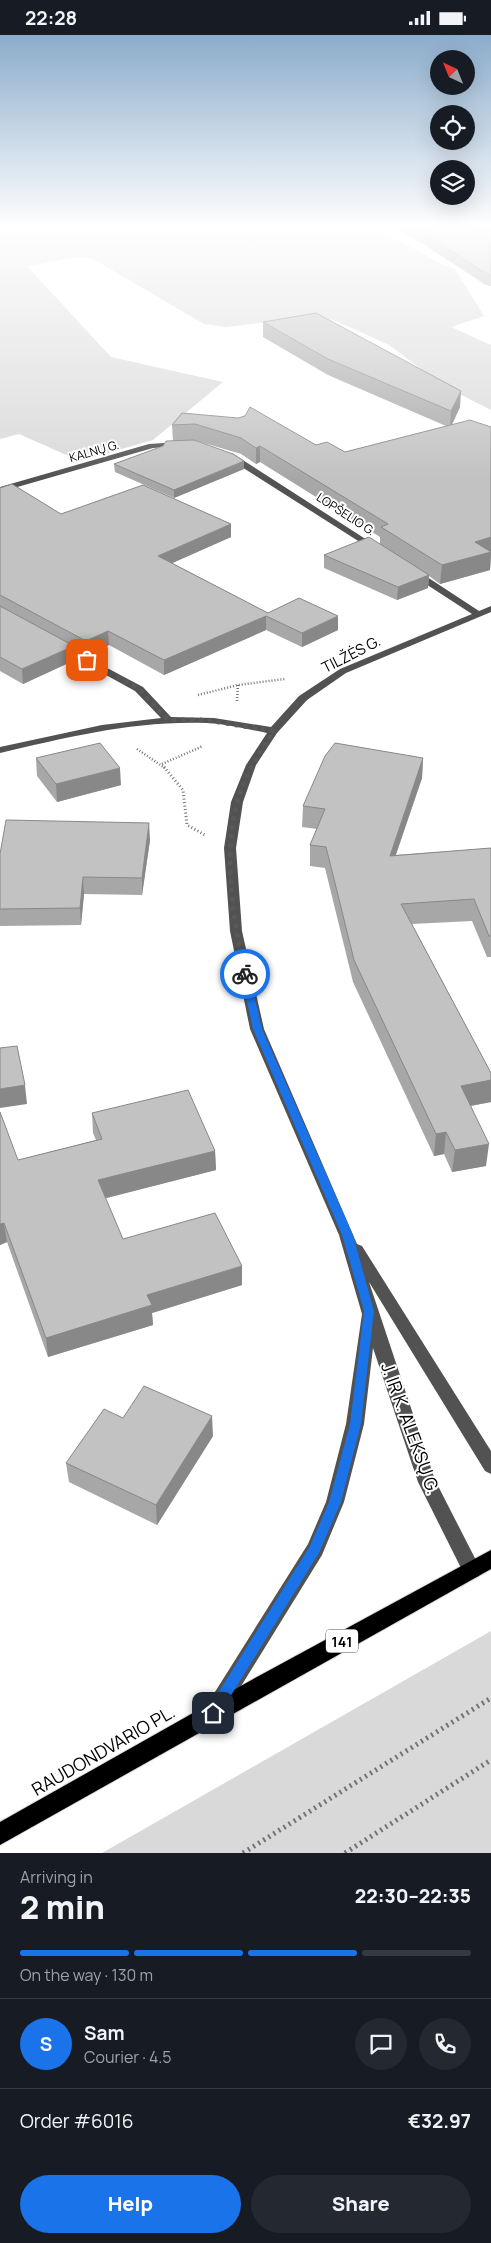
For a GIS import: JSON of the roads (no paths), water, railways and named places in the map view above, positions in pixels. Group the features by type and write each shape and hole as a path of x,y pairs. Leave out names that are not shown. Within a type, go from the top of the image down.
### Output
{"main road":[{"name":"RAUDONDVARIO PL.","path":"0,1834 491,1559"}],"street":[{"name":"KALNŲ G.","path":"0,490 152,446 188,444"},
{"name":"LOPŠELIO G.","path":"220,451 237,458 386,555"},
{"path":"403,565 478,614"},
{"name":"TILŽĖS G.","path":"274,731 303,698 343,671 491,609"},
{"path":"52,641 139,689 168,720"},
{"path":"0,750 78,731 168,720 206,720 274,731"},
{"name":"J. IR K. ALEKSŲ G.","path":"274,731 251,765 237,802 230,848 236,931 257,1029 348,1235 491,1466"},
{"name":"J. IR K. ALEKSŲ G.","path":"348,1235 369,1311 427,1482 472,1570"},
{"name":"J. IR K. ALEKSŲ G.","path":"213,1713 314,1549 335,1502 356,1424 369,1311"}]}
